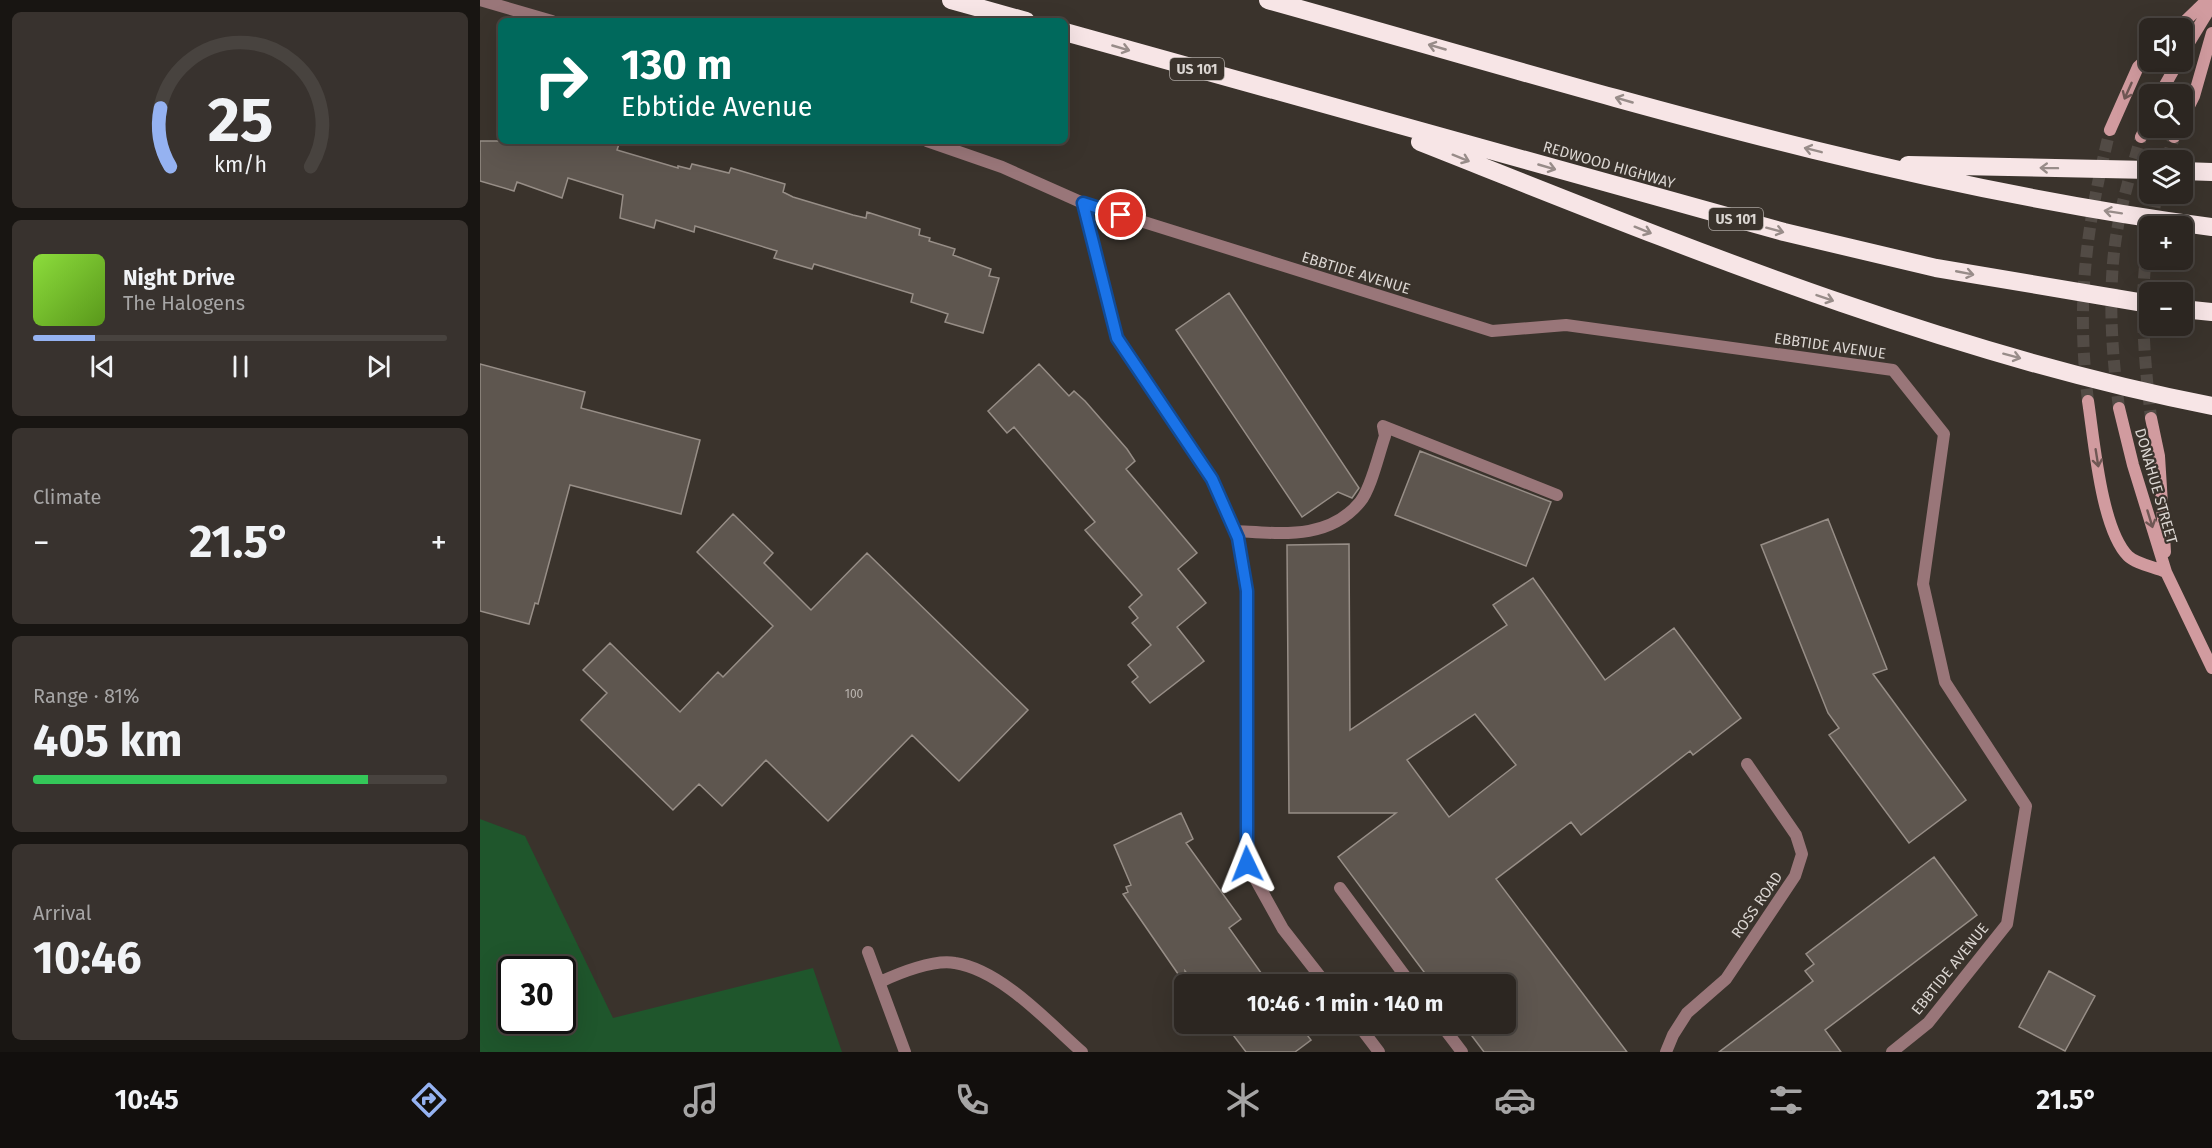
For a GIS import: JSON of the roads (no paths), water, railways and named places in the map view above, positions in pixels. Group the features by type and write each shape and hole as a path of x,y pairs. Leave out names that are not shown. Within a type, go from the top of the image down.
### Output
{"highway":[{"path":"951,0 1015,18"},
{"path":"1268,0 1652,108 1869,164 2025,197 2212,226"},
{"name":"REDWOOD HIGHWAY","path":"1068,33 1849,248 2004,280 2139,302"},
{"path":"1329,106 1800,290 2011,356 2212,406"},
{"path":"1869,164 2139,170"},
{"path":"2193,171 2212,172"},
{"path":"2193,310 2212,312"}],"main road":[{"path":"2188,18 2207,0"},
{"path":"2193,36 2212,6"},
{"path":"2193,98 2212,33"},
{"path":"2110,130 2139,67"},
{"path":"2088,401 2099,474 2113,533 2129,557 2166,572"},
{"name":"DONAHUE STREET","path":"2119,408 2133,465 2166,572 2212,668"},
{"name":"DONAHUE STREET","path":"2151,418 2159,456 2166,572"}],"street":[{"path":"480,0 542,18"},
{"name":"EBBTIDE AVENUE","path":"936,144 1002,167 1083,203 1492,332 1566,326 1893,370 1944,434 1923,584 1945,682 2026,806 2007,924 1928,1023 1892,1052"},
{"path":"1083,203 1117,338 1212,479 1234,531 1247,591 1247,864 1283,929 1318,974"},
{"path":"1234,531 1303,534 1336,523 1361,500 1385,436 1383,426 1557,495"},
{"name":"ROSS ROAD","path":"1666,1052 1673,1035 1687,1013 1726,978 1795,876 1802,854 1796,835 1747,765"},
{"path":"1340,888 1404,974"},
{"path":"868,952 904,1052"},
{"path":"880,982 906,970 954,962 981,971 1009,988 1082,1052"},
{"path":"1365,1034 1379,1052"},
{"path":"1448,1034 1462,1052"}],"tunnel":[{"path":"2088,401 2083,297 2089,232 2110,130"},
{"path":"2119,408 2112,326 2113,265 2120,217 2141,138"},
{"path":"2170,150 2174,138"},
{"path":"2153,216 2155,204"},
{"path":"2145,270 2144,347 2151,418"}]}
